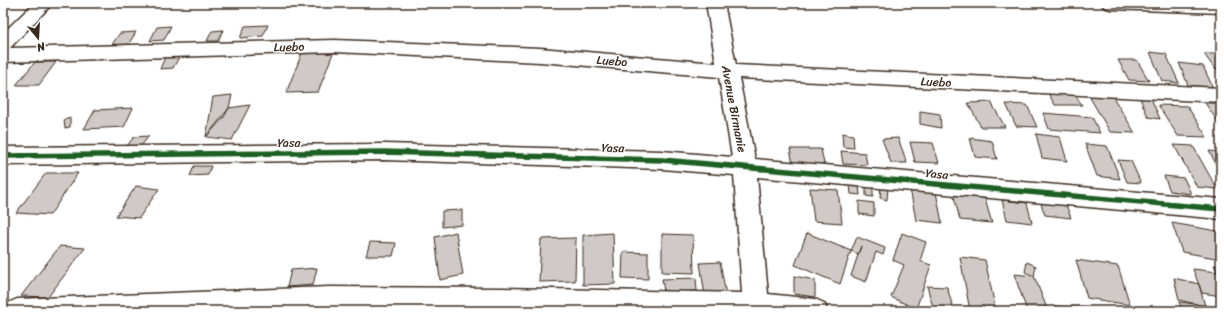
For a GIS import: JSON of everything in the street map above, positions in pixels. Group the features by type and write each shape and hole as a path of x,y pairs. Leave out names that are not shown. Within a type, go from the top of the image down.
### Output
{"street":[{"path":"3,44 44,3"},
{"name":"Avenue Birmanie","path":"715,3 745,166 757,308"},
{"path":"1110,3 1221,7"},
{"name":"Luebo","path":"3,55 334,46 540,55 727,71 1221,96"},
{"name":"Yasa","path":"3,156 384,152 662,160 745,166 1221,209"},
{"path":"17,311 329,299 510,300 815,311"}],"building":[{"path":"268,25 263,36 240,38 245,26"},
{"path":"171,26 164,40 150,41 157,27"},
{"path":"223,30 218,41 207,41 212,31"},
{"path":"136,32 128,45 111,46 120,33"},
{"path":"1150,52 1166,54 1179,83 1162,81"},
{"path":"302,53 333,53 318,92 286,93"},
{"path":"1204,54 1217,54 1221,61 1221,69 1215,69"},
{"path":"165,57 179,57 173,68 160,69"},
{"path":"1118,60 1137,60 1149,81 1129,80"},
{"path":"35,62 56,62 39,85 16,85"},
{"path":"1179,63 1203,66 1213,88 1188,85"},
{"path":"1048,93 1074,93 1082,105 1055,105"},
{"path":"232,95 229,108 206,137 213,97"},
{"path":"1089,96 1113,97 1135,133 1110,132"},
{"path":"1139,96 1151,98 1160,119 1148,117"},
{"path":"991,102 1005,127 981,127 968,103"},
{"path":"1205,103 1221,103 1221,126"},
{"path":"1006,104 1027,105 1037,127 1016,126"},
{"path":"250,105 232,140 206,137 224,117 229,108"},
{"path":"1158,105 1187,106 1207,137 1178,136"},
{"path":"133,108 124,127 84,129 95,110"},
{"path":"920,111 940,114 941,128 920,124"},
{"path":"1043,113 1092,117 1100,133 1049,129"},
{"path":"70,118 70,127 65,128 64,120"},
{"path":"842,133 853,135 854,148 843,147"},
{"path":"1036,134 1060,137 1067,161 1042,158"},
{"path":"149,136 141,146 126,147 134,137"},
{"path":"898,138 907,163 891,163 882,139"},
{"path":"970,138 992,141 997,159 975,157"},
{"path":"910,142 933,143 939,163 915,162"},
{"path":"1085,144 1107,146 1120,179 1097,176"},
{"path":"1174,145 1193,146 1217,189 1197,187"},
{"path":"790,149 821,149 824,164 793,164"},
{"path":"841,151 865,153 867,165 843,164"},
{"path":"1209,151 1221,152 1221,173"},
{"path":"1118,160 1131,161 1141,183 1127,182"},
{"path":"194,166 211,166 208,175 190,176"},
{"path":"46,173 78,173 50,215 16,213"},
{"path":"1164,176 1184,178 1191,194 1170,191"},
{"path":"850,185 859,186 860,195 851,194"},
{"path":"881,185 888,187 887,200 880,198"},
{"path":"136,186 159,189 139,218 116,216"},
{"path":"866,186 873,187 873,197 866,196"},
{"path":"810,188 838,190 842,223 814,221"},
{"path":"910,189 936,192 942,223 916,220"},
{"path":"953,193 984,196 992,223 960,220"},
{"path":"1002,200 1027,203 1032,223 1007,220"},
{"path":"859,201 874,203 874,216 859,214"},
{"path":"1040,201 1066,205 1071,218 1045,215"},
{"path":"462,210 462,225 442,227 442,211"},
{"path":"1172,223 1217,231 1221,241 1221,259 1182,252"},
{"path":"456,232 463,275 440,280 435,237"},
{"path":"613,233 615,284 583,285 583,235"},
{"path":"807,233 851,251 840,284 795,265"},
{"path":"902,233 926,242 920,261 931,265 916,309 891,297 904,265 893,260"},
{"path":"662,234 693,235 694,273 662,272"},
{"path":"857,237 885,248 883,255 876,252 866,282 851,276 861,246 858,254 851,251"},
{"path":"576,238 575,281 539,282 541,239"},
{"path":"370,242 396,243 393,256 366,256"},
{"path":"60,246 85,248 48,297 21,296"},
{"path":"623,252 648,253 648,279 622,278"},
{"path":"960,257 985,260 996,311 970,311"},
{"path":"1076,260 1118,266 1130,305 1087,298"},
{"path":"720,262 726,295 705,296 700,263"},
{"path":"1027,262 1036,266 1034,276 1025,272"},
{"path":"1214,265 1221,266 1221,296 1202,293 1193,269 1217,272"},
{"path":"317,268 313,285 287,287 291,270"},
{"path":"1014,274 1034,276 1048,311 1027,311"},
{"path":"794,276 815,280 815,297 794,294"},
{"path":"696,278 697,291 664,292 662,279"},
{"path":"1174,278 1199,284 1205,306 1179,300"},
{"path":"927,286 947,287 954,311 934,311"},
{"path":"1179,302 1219,307 1221,311 1183,311"},
{"path":"1054,306 1087,308 1088,311 1056,311"}],"cycle path":[{"path":"3,156 384,152 662,160 1221,209"}]}
